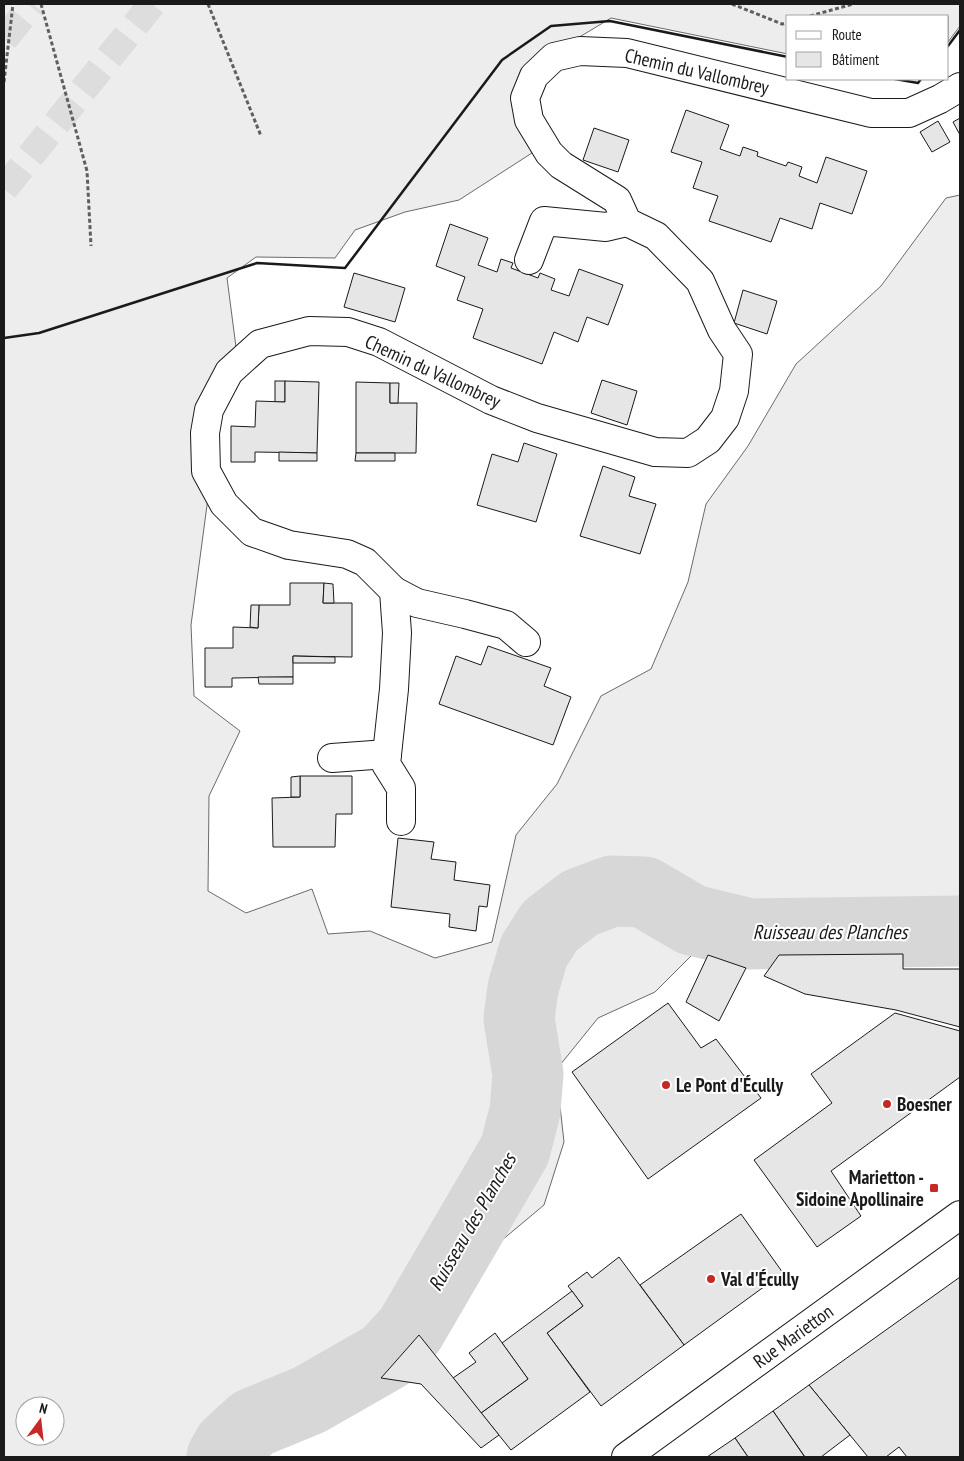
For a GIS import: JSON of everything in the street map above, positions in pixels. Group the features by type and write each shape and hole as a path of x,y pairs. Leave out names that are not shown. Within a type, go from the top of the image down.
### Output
{"main road":[{"name":"Chemin du Vallombrey","path":"526,642 506,625 417,603 394,591 365,562 347,554 289,545 252,532 224,504 206,471 205,433 209,410 229,372 260,344 309,331 348,332 379,342 436,373 492,400 537,418 655,452 688,453 708,440 725,418 734,391 738,354 722,330 700,281 656,236 627,222 617,200 561,165 549,153 529,120 525,98 534,76 554,57 580,51 627,53 871,114 909,113 940,99 960,86"},
{"path":"529,260 544,221 606,227 627,222"},
{"path":"394,591 396,642 394,689 386,764 401,788 401,821"},
{"path":"332,758 387,754"},
{"name":"Rue Marietton","path":"626,1457 960,1215"}],"path":[{"path":"4,82 13,4"},
{"path":"41,4 87,171 91,246"},
{"path":"208,4 261,136"},
{"path":"732,4 782,24 786,23"},
{"path":"814,15 853,4"}],"shaded area":[{"path":"4,4 960,4 960,26 949,41 949,15 786,15 786,54 611,18 553,53 516,108 532,153 459,200 405,212 355,230 335,258 256,257 227,278 236,347 199,407 208,498 191,625 194,696 240,731 209,796 208,891 246,913 312,889 328,934 370,931 435,958 492,942 516,835 557,784 601,696 651,669 688,582 706,504 748,446 796,364 881,286 946,198 960,195 960,957 925,944 771,948 700,947 655,992 598,1018 556,1070 564,1142 544,1205 477,1261 397,1304 339,1363 221,1421 202,1457 4,1457"}],"building":[{"path":"686,110 729,125 720,149 740,156 743,147 758,152 757,156 786,166 788,162 802,167 799,176 817,183 826,157 867,171 852,214 820,203 812,229 780,218 771,242 709,221 718,196 693,188 702,162 671,152"},
{"path":"960,118 960,135 953,122"},
{"path":"938,121 950,142 932,152 920,132"},
{"path":"594,128 629,140 618,172 583,160"},
{"path":"450,224 488,238 478,265 497,272 501,259 513,263 511,268 538,278 540,273 555,279 551,290 569,296 579,269 623,285 608,325 587,317 578,342 554,332 542,364 473,338 483,309 457,300 465,277 436,266"},
{"path":"354,273 405,288 395,322 344,307"},
{"path":"743,290 777,301 767,334 734,323"},
{"path":"602,380 637,391 627,425 591,413"},
{"path":"275,381 285,381 285,402 275,402"},
{"path":"285,381 319,382 317,453 255,452 255,462 231,462 231,426 255,427 256,401 285,402"},
{"path":"356,382 390,383 390,403 417,403 416,453 356,453"},
{"path":"390,383 399,383 398,403 390,403"},
{"path":"524,443 557,454 536,522 477,505 492,454 518,462"},
{"path":"279,452 317,453 317,461 279,461"},
{"path":"356,453 395,453 395,461 355,461"},
{"path":"603,466 635,477 629,496 656,504 640,554 580,536"},
{"path":"290,583 324,583 323,603 352,603 352,657 293,656 293,677 232,678 232,687 205,687 205,648 233,648 233,627 258,628 259,605 290,605"},
{"path":"324,583 333,584 334,603 323,603"},
{"path":"251,605 259,605 258,628 250,627"},
{"path":"488,646 551,668 544,686 571,697 553,745 439,704 456,656 481,665"},
{"path":"293,656 335,657 335,663 293,663"},
{"path":"258,677 293,677 293,684 259,684"},
{"path":"300,776 352,776 352,814 336,814 335,847 273,847 272,798 300,797"},
{"path":"300,776 300,797 291,797 291,777"},
{"path":"398,838 434,842 431,859 456,862 454,880 490,885 487,907 479,906 476,931 449,927 450,914 391,907"},
{"path":"903,954 903,969 960,969 960,1027 896,1010 805,994 764,976 779,955"},
{"path":"708,955 746,968 719,1021 686,1002"},
{"name":"Le Pont d'Écully","path":"668,1003 701,1048 716,1039 761,1098 648,1179 572,1072"},
{"path":"895,1013 960,1031 960,1077 831,1171 861,1216 817,1247 754,1160 832,1103 811,1074"},
{"name":"Val d'Écully","path":"741,1214 783,1273 684,1345 640,1285"},
{"path":"619,1257 684,1345 601,1406 547,1333 583,1306 568,1286 587,1272 592,1278"},
{"path":"960,1277 960,1457 907,1457 899,1447 886,1457 868,1457 809,1385"},
{"path":"572,1291 583,1306 547,1333 590,1392 511,1450 481,1413 528,1379 502,1343"},
{"path":"495,1333 528,1379 481,1413 453,1378 476,1362 469,1353"},
{"path":"419,1335 499,1435 481,1448 421,1384 381,1378"},
{"path":"809,1385 850,1435 821,1457 805,1457 773,1411"},
{"path":"773,1411 803,1457 748,1457 735,1438"},
{"path":"735,1438 748,1457 707,1457"}],"waterway":[{"name":"Ruisseau des Planches","path":"222,1457 228,1446 253,1423 309,1400 386,1356 410,1330 515,1150 525,1111 528,1074 519,1019 523,988 534,951 550,926 580,903 612,891 644,892 692,920 750,934 960,931"}],"tunnel":[{"path":"4,39 33,4"},
{"path":"4,189 152,4"}],"wall":[{"path":"4,338 39,333 257,263 345,268 502,60 551,26 610,21 786,57"},
{"path":"949,45 960,30"},
{"path":"901,80 918,83 920,80"}],"place":[{"name":"Le Pont d'Écully","path":"666,1085"},
{"name":"Boesner","path":"887,1104"},
{"name":"Marietton - Sidoine Apollinaire","path":"934,1188"},
{"name":"Val d'Écully","path":"711,1279"}]}
